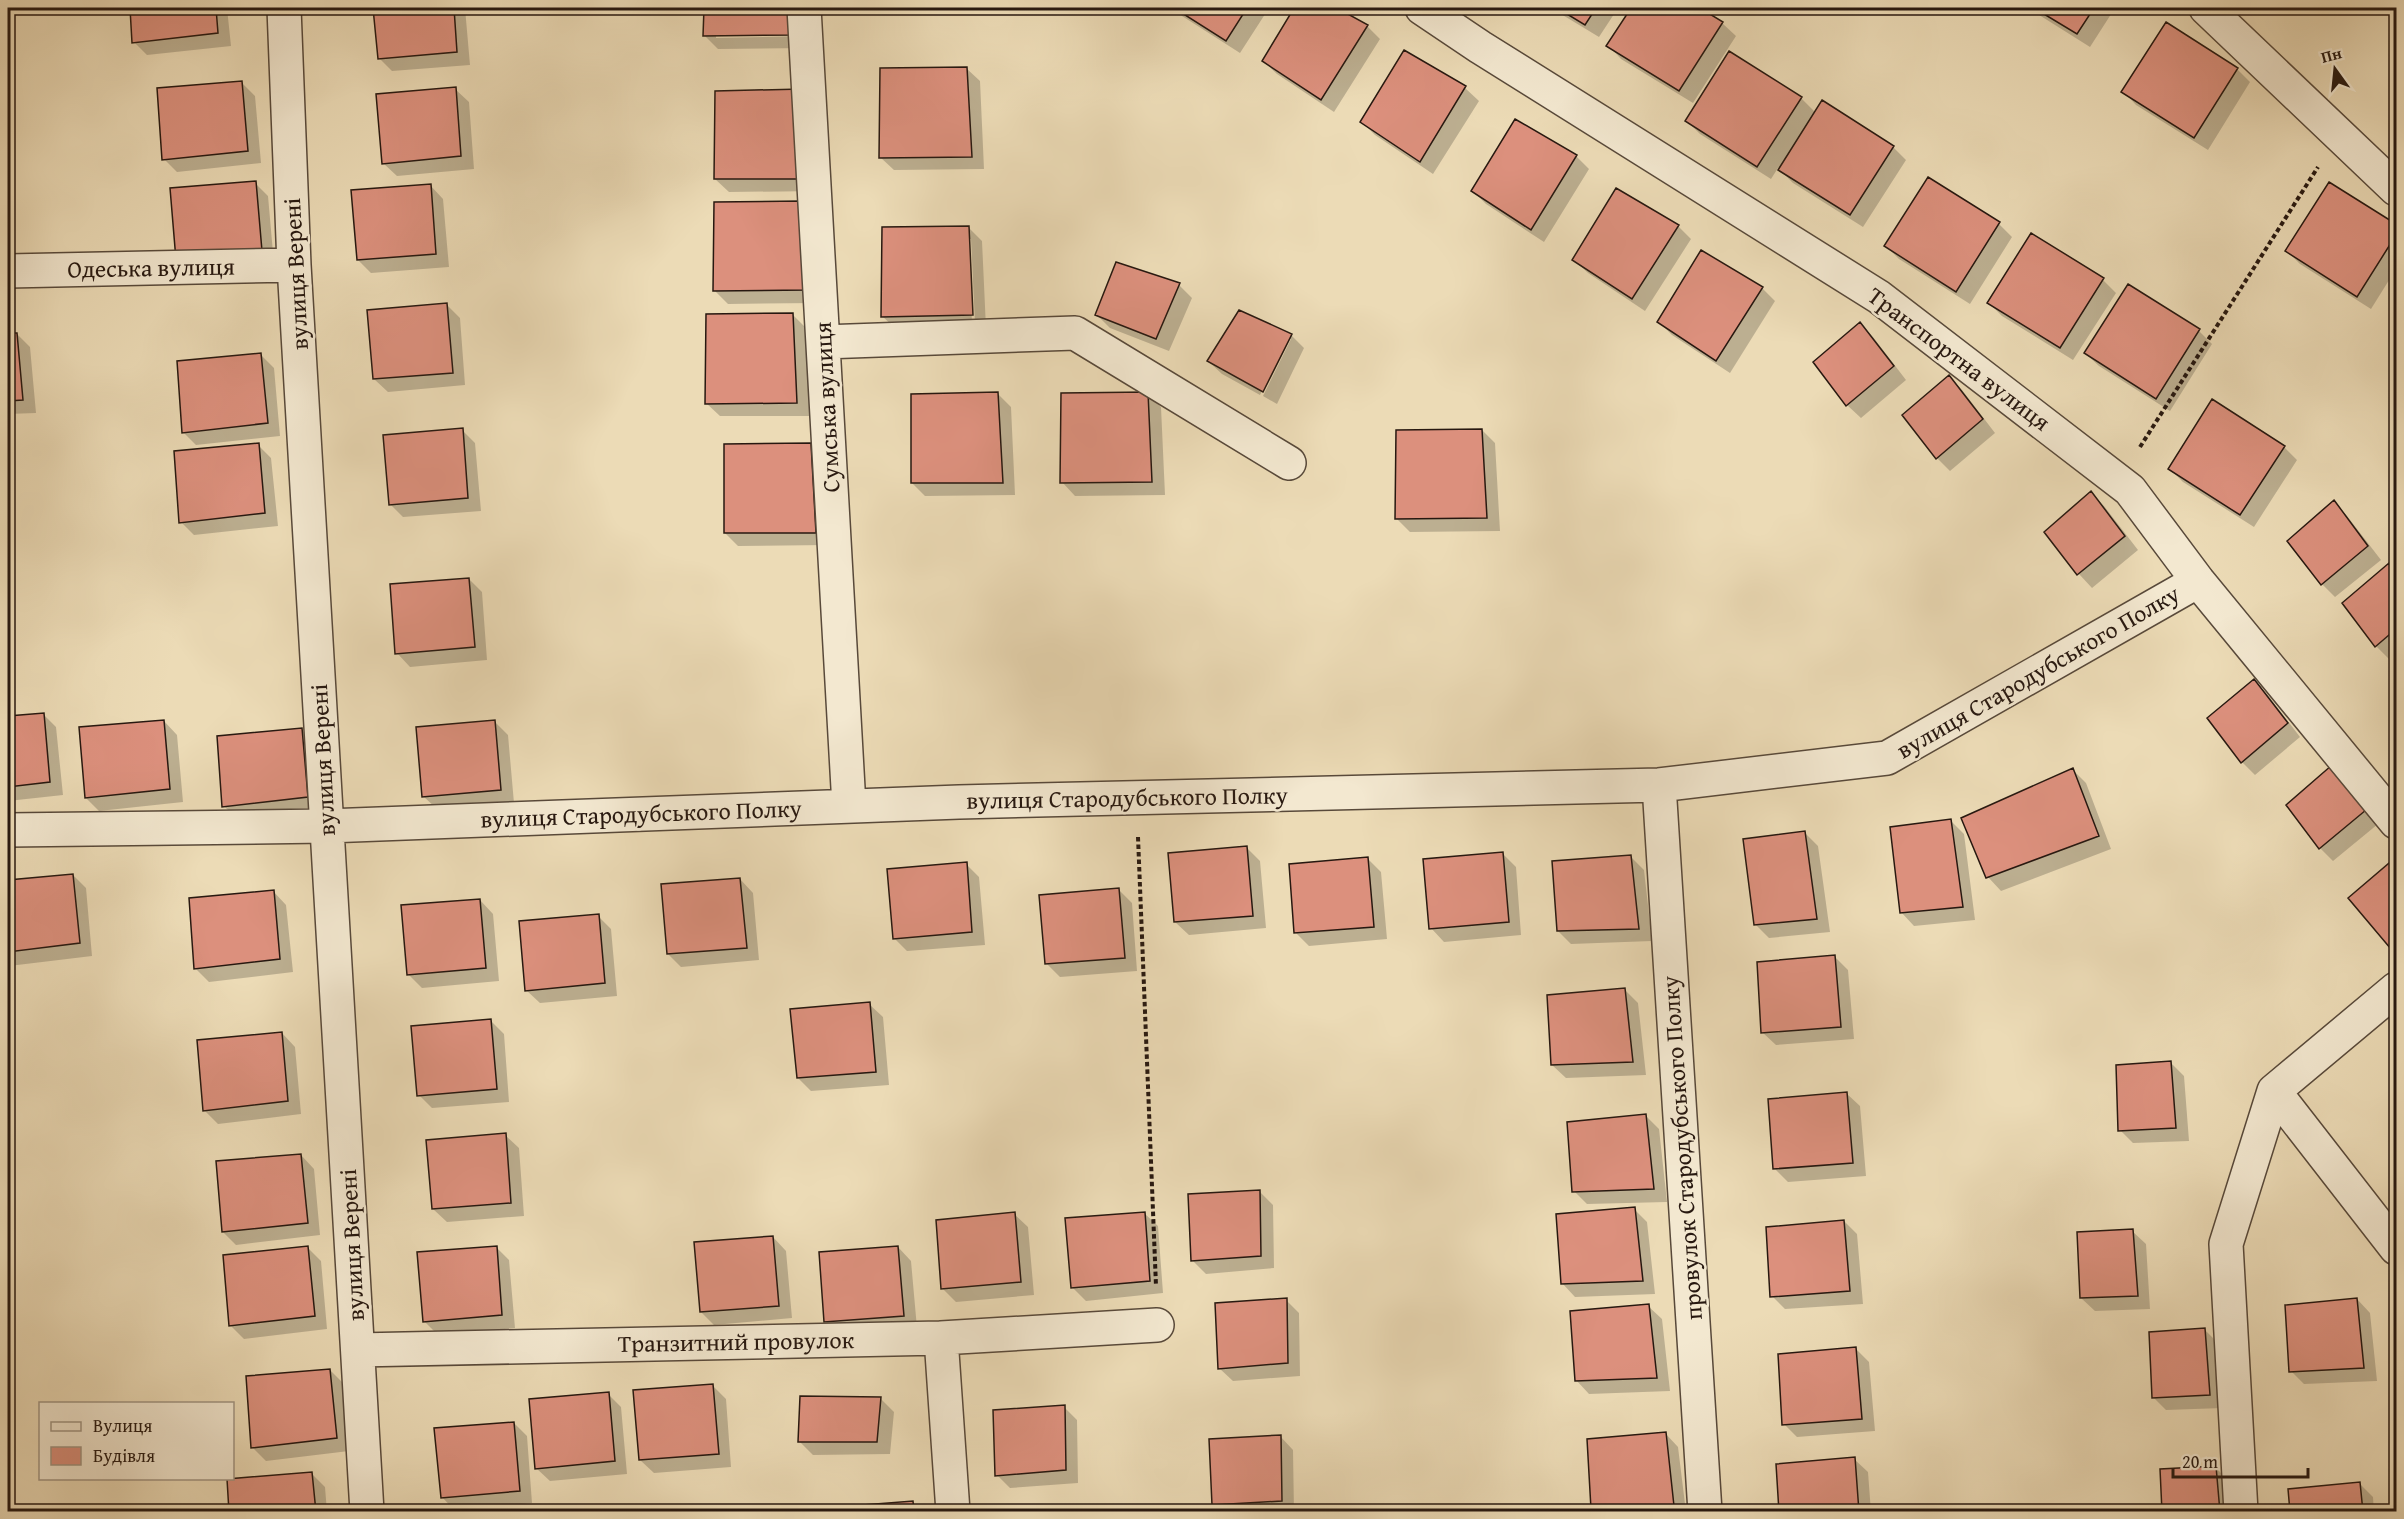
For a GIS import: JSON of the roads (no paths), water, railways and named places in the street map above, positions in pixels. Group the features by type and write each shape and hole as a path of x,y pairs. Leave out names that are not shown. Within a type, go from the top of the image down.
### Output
{"street":[{"name":"вулиця Верені","path":"284,8 294,265 367,1512"},
{"name":"Сумська вулиця","path":"804,8 849,806"},
{"name":"Транспортна вулиця","path":"1422,8 1480,47 1879,297 2130,490 2198,581 2397,822"},
{"path":"2206,8 2397,189"},
{"name":"Одеська вулиця","path":"8,271 294,265"},
{"path":"823,342 1076,333 1288,464"},
{"name":"вулиця Стародубського Полку","path":"8,830 327,826 1136,797 1659,785 1887,758 2198,581"},
{"name":"провулок Стародубського Полку","path":"1659,785 1705,1512"},
{"path":"2241,1512 2226,1244 2274,1090 2397,989"},
{"path":"2274,1090 2397,1248"},
{"name":"Транзитний провулок","path":"358,1350 940,1338 1157,1325"},
{"path":"940,1338 953,1512"}]}
